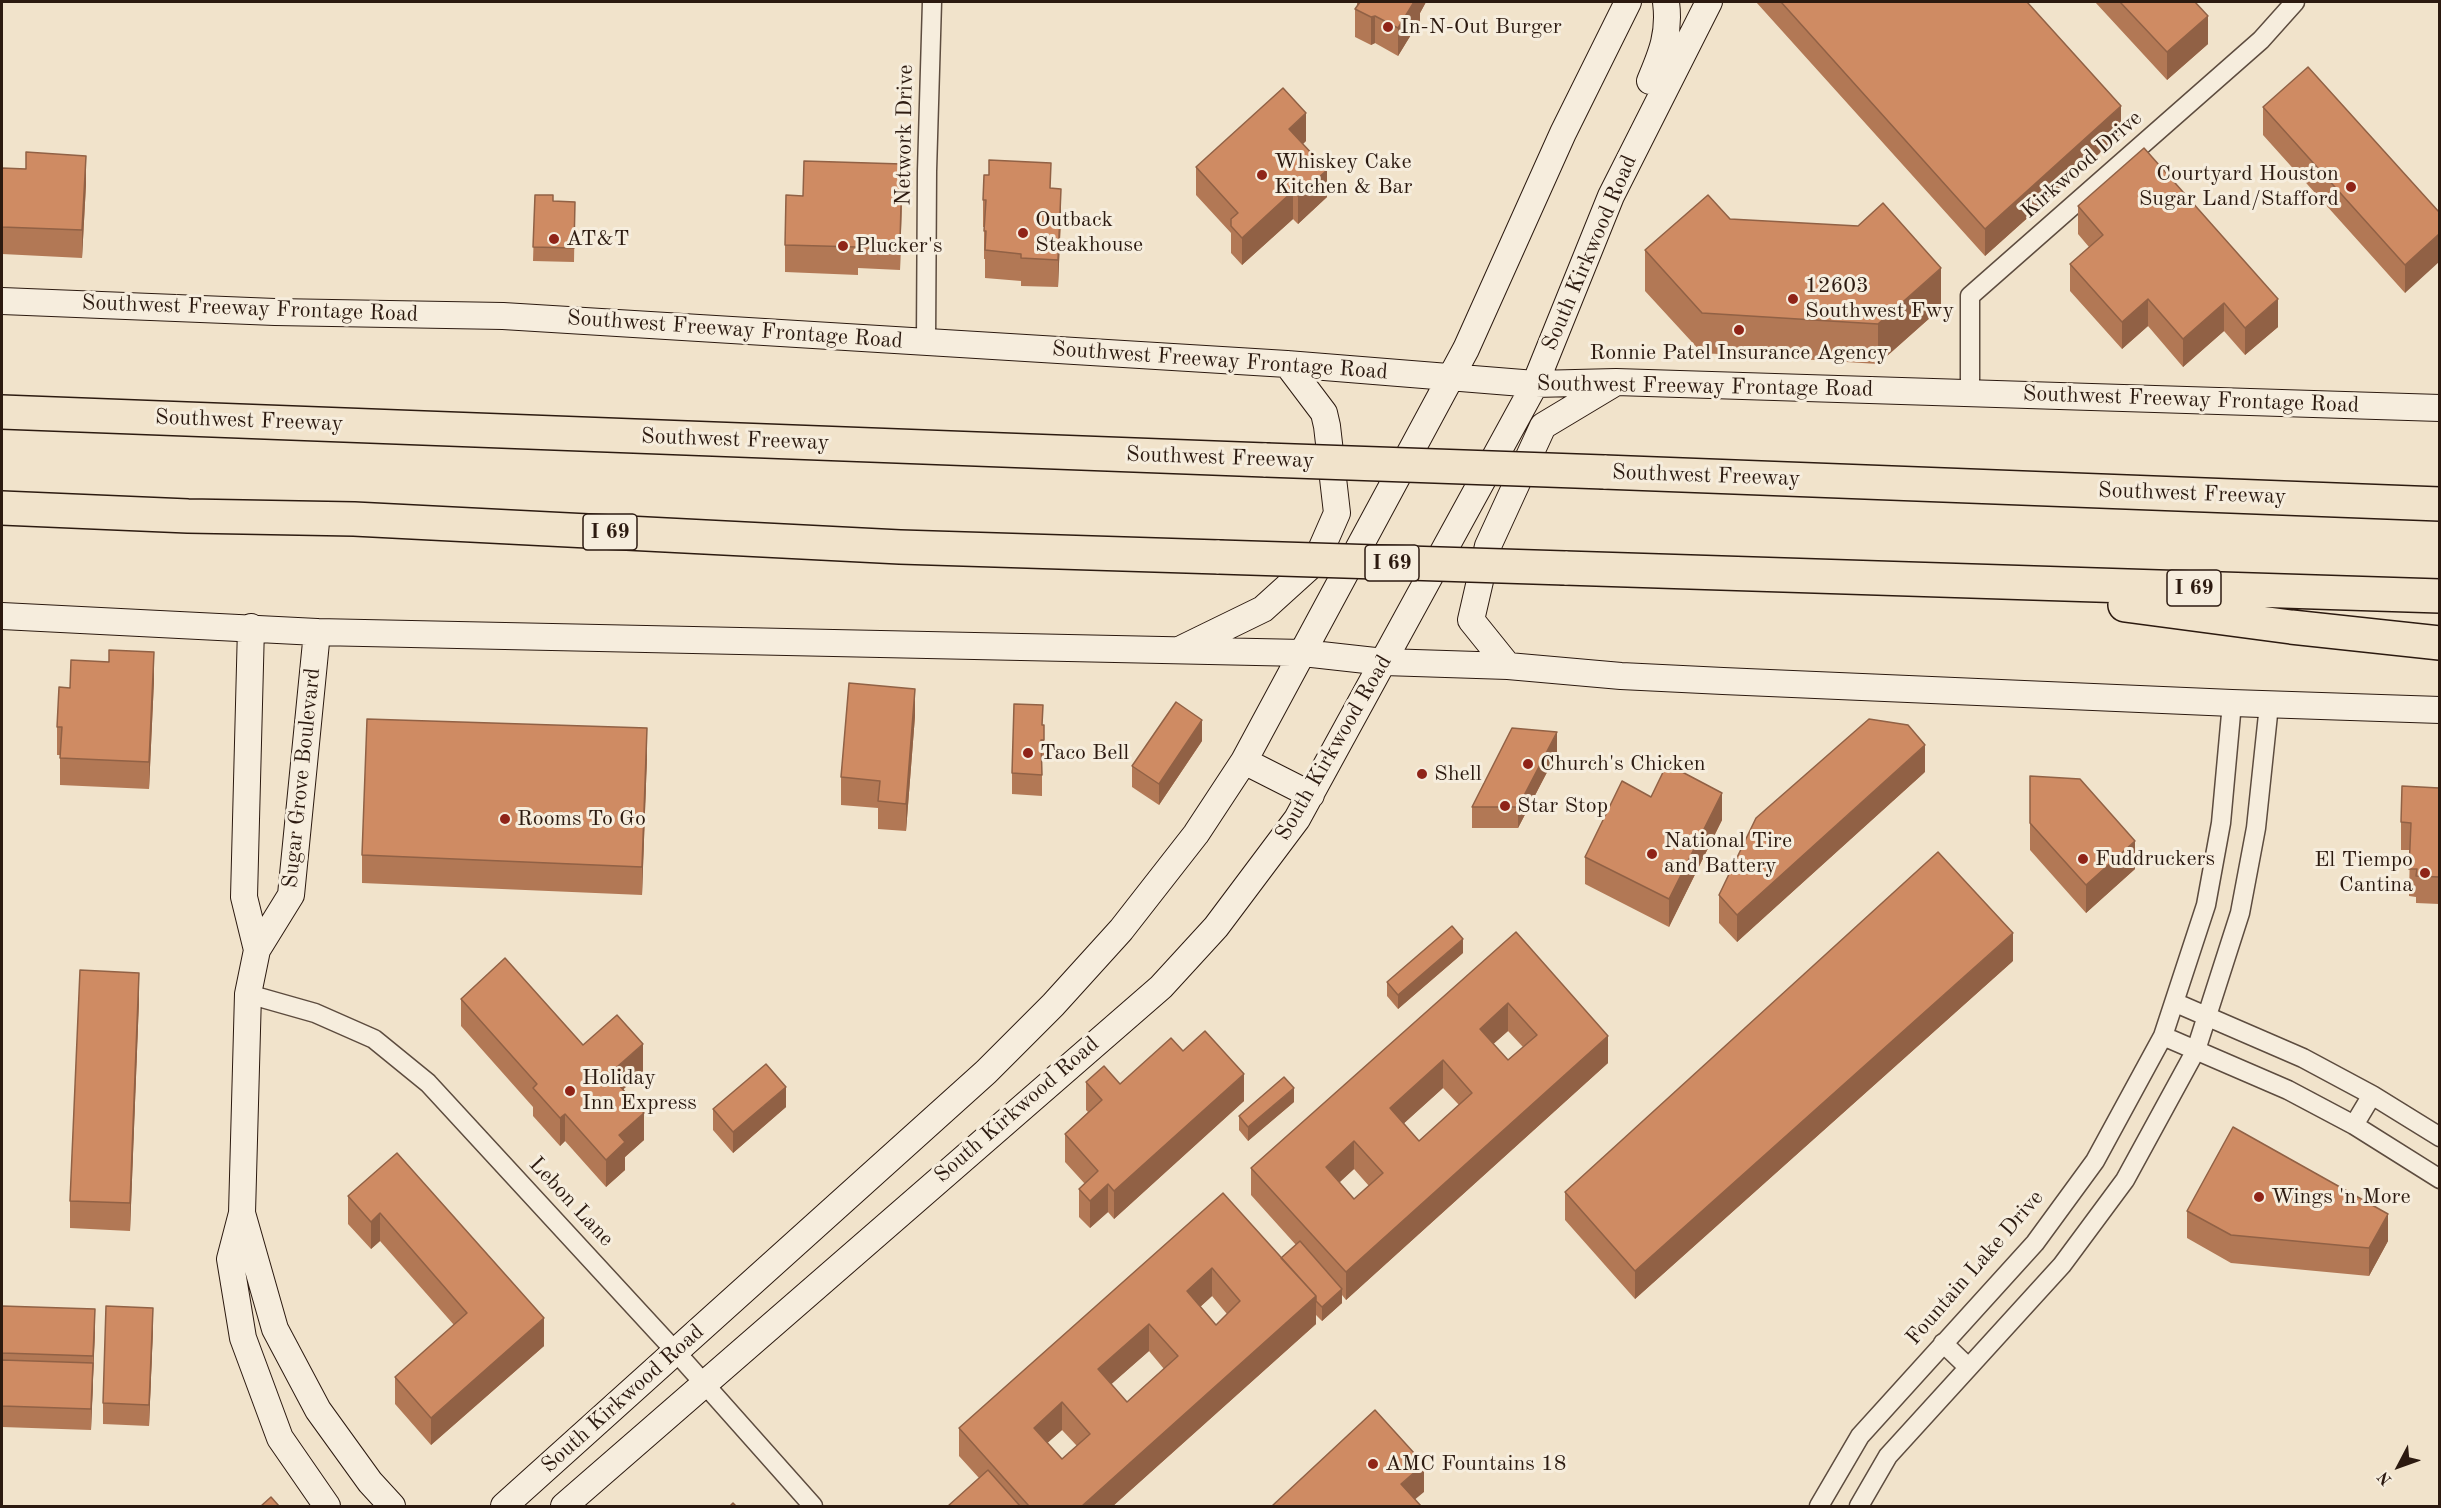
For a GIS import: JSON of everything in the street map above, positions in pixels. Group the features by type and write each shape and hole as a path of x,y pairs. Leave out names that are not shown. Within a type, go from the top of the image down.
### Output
{"highway":[{"name":"Southwest Freeway","path":"2,412 2439,504"},
{"name":"I 69","path":"2,508 188,516 354,519 900,547 2439,596"},
{"path":"1948,580 2291,627 2439,643"}],"main road":[{"name":"South Kirkwood Road","path":"504,1506 986,1072 1053,1005 1121,930 1196,834 1244,761 1452,376 1471,339 1558,143 1628,2"},
{"path":"1646,125 1642,99 1665,47 1668,17 1666,2"},
{"name":"South Kirkwood Road","path":"564,1506 1161,987 1216,927 1282,840 1311,795 1535,384 1611,196 1700,6"},
{"name":"Southwest Freeway Frontage Road","path":"2,301 275,312 503,316 1287,364 1535,384 1616,382 2439,408"},
{"path":"1180,650 1263,609 1316,561 1337,513 1328,426 1324,413 1287,364"},
{"path":"1508,666 1472,620 1488,546 1543,426 1616,382"},
{"path":"2,616 317,632 1302,653 1384,662 1508,666 1621,676 2232,704 2439,710"},
{"name":"Sugar Grove Boulevard","path":"251,627 244,897 257,950"},
{"name":"Sugar Grove Boulevard","path":"317,632 291,895 257,950 248,994 242,1213 230,1259 243,1338 280,1438 327,1506"},
{"path":"1244,761 1311,795"},
{"name":"Sugar Grove Boulevard","path":"242,1213 275,1329 318,1410 370,1482 392,1506"}],"street":[{"name":"Network Drive","path":"926,342 927,171 932,2"},
{"name":"Kirkwood Drive","path":"1970,393 1970,296 2261,40 2295,2"},
{"name":"Fountain Lake Drive","path":"1819,1506 1860,1436 2035,1243 2095,1161 2163,1036 2176,1003 2206,905 2222,823 2232,704"},
{"path":"1859,1506 1888,1456 2062,1265 2125,1180 2196,1050 2240,913 2256,828 2269,705"},
{"name":"Lebon Lane","path":"248,994 315,1013 374,1039 428,1083 676,1352 813,1506"},
{"path":"2176,1003 2303,1058 2372,1095 2439,1137"},
{"path":"2163,1036 2288,1090 2354,1125 2439,1179"},
{"path":"2354,1125 2372,1095"},
{"path":"1943,1343 1968,1367"}],"building":[{"path":"1360,2 1414,2 1398,28 1355,9"},
{"path":"1781,2 2027,2 2121,106 1985,229"},
{"path":"2120,2 2195,2 2208,16 2167,52"},
{"name":"Courtyard Houston Sugar Land/Stafford","path":"2308,67 2439,212 2439,234 2405,265 2263,107"},
{"name":"Whiskey Cake Kitchen & Bar","path":"1283,88 1306,113 1289,129 1327,170 1298,196 1293,191 1242,238 1231,226 1231,219 1238,213 1196,167"},
{"path":"2144,148 2278,299 2245,328 2224,303 2183,339 2148,299 2122,322 2070,264 2103,235 2078,206"},
{"path":"26,152 86,156 82,230 2,227 2,168 26,169"},
{"name":"Outback Steakhouse","path":"989,160 1051,163 1050,188 1061,189 1058,260 1021,258 1021,254 985,250 984,175 989,175"},
{"name":"Plucker's","path":"804,161 902,164 900,243 858,241 858,247 785,245 786,195 803,196"},
{"name":"AT&T","path":"535,195 553,195 553,201 575,202 574,248 533,247"},
{"path":"1708,195 1730,219 1858,226 1883,203 1941,268 1878,324 1702,313 1645,250"},
{"path":"109,650 154,652 149,762 60,758 62,727 57,727 59,687 70,688 71,660 109,662"},
{"path":"849,683 915,689 906,804 878,801 880,781 841,777"},
{"path":"1176,702 1202,720 1159,784 1132,766"},
{"name":"Taco Bell","path":"1014,704 1043,705 1042,775 1012,773"},
{"name":"Rooms To Go","path":"367,719 647,728 642,867 362,855"},
{"path":"1869,719 1908,725 1925,745 1737,915 1719,895 1756,818"},
{"path":"1512,728 1557,732 1518,807 1472,807"},
{"name":"National Tire and Battery","path":"1667,764 1722,793 1669,899 1585,857 1622,781 1651,797"},
{"path":"2030,776 2080,779 2135,841 2086,885 2030,823"},
{"name":"El Tiempo Cantina","path":"2402,786 2439,788 2439,877 2416,876 2417,869 2409,869 2411,823 2401,822"},
{"path":"1938,852 2013,933 1635,1271 1565,1192"},
{"path":"1452,926 1463,939 1398,995 1387,982"},
{"path":"1516,932 1608,1036 1346,1272 1251,1168","holes":["1508,1003 1537,1035 1508,1060 1480,1029","1443,1060 1472,1093 1419,1141 1390,1108","1354,1141 1383,1173 1354,1199 1326,1167"]},
{"name":"Holiday Inn Express","path":"505,958 583,1045 617,1015 643,1044 609,1074 644,1113 619,1135 625,1142 606,1160 565,1114 560,1118 533,1088 537,1084 461,999"},
{"path":"80,970 139,973 130,1203 70,1201"},
{"path":"1205,1031 1244,1074 1114,1191 1108,1184 1090,1201 1079,1189 1098,1171 1065,1134 1102,1100 1086,1082 1104,1066 1120,1084 1171,1038 1183,1051"},
{"path":"766,1064 786,1087 733,1132 713,1109"},
{"path":"1284,1077 1294,1088 1248,1127 1239,1116"},
{"name":"Wings 'n More","path":"2233,1127 2388,1214 2369,1248 2231,1235 2187,1211"},
{"path":"397,1153 544,1318 431,1418 395,1377 467,1313 380,1213 371,1222 348,1196"},
{"path":"1223,1193 1316,1296 1082,1506 1029,1506 959,1428","holes":["1212,1268 1240,1301 1216,1325 1187,1291","1149,1324 1178,1356 1127,1402 1098,1369","1062,1402 1090,1434 1062,1459 1034,1428"]},
{"path":"1300,1241 1342,1289 1322,1307 1316,1301 1316,1296 1281,1258"},
{"path":"2,1306 95,1309 93,1356 2,1353"},
{"path":"106,1306 153,1308 149,1405 103,1403"},
{"path":"2,1360 93,1363 91,1409 2,1406"},
{"path":"1375,1410 1424,1464 1401,1484 1421,1506 1272,1506"},
{"path":"988,1470 1020,1506 948,1506"},
{"path":"271,1497 279,1506 261,1506"}],"place":[{"name":"In-N-Out Burger","path":"1388,27"},
{"name":"Whiskey Cake Kitchen & Bar","path":"1262,175"},
{"name":"Courtyard Houston Sugar Land/Stafford","path":"2351,187"},
{"name":"Outback Steakhouse","path":"1023,233"},
{"name":"AT&T","path":"554,239"},
{"name":"Plucker's","path":"843,246"},
{"name":"12603 Southwest Fwy","path":"1793,299"},
{"name":"Ronnie Patel Insurance Agency","path":"1739,330"},
{"name":"Taco Bell","path":"1028,753"},
{"name":"Church's Chicken","path":"1528,764"},
{"name":"Shell","path":"1422,774"},
{"name":"Star Stop","path":"1505,806"},
{"name":"Rooms To Go","path":"505,819"},
{"name":"National Tire and Battery","path":"1652,854"},
{"name":"Fuddruckers","path":"2083,859"},
{"name":"El Tiempo Cantina","path":"2425,873"},
{"name":"Holiday Inn Express","path":"570,1091"},
{"name":"Wings 'n More","path":"2259,1197"},
{"name":"AMC Fountains 18","path":"1373,1464"}]}
